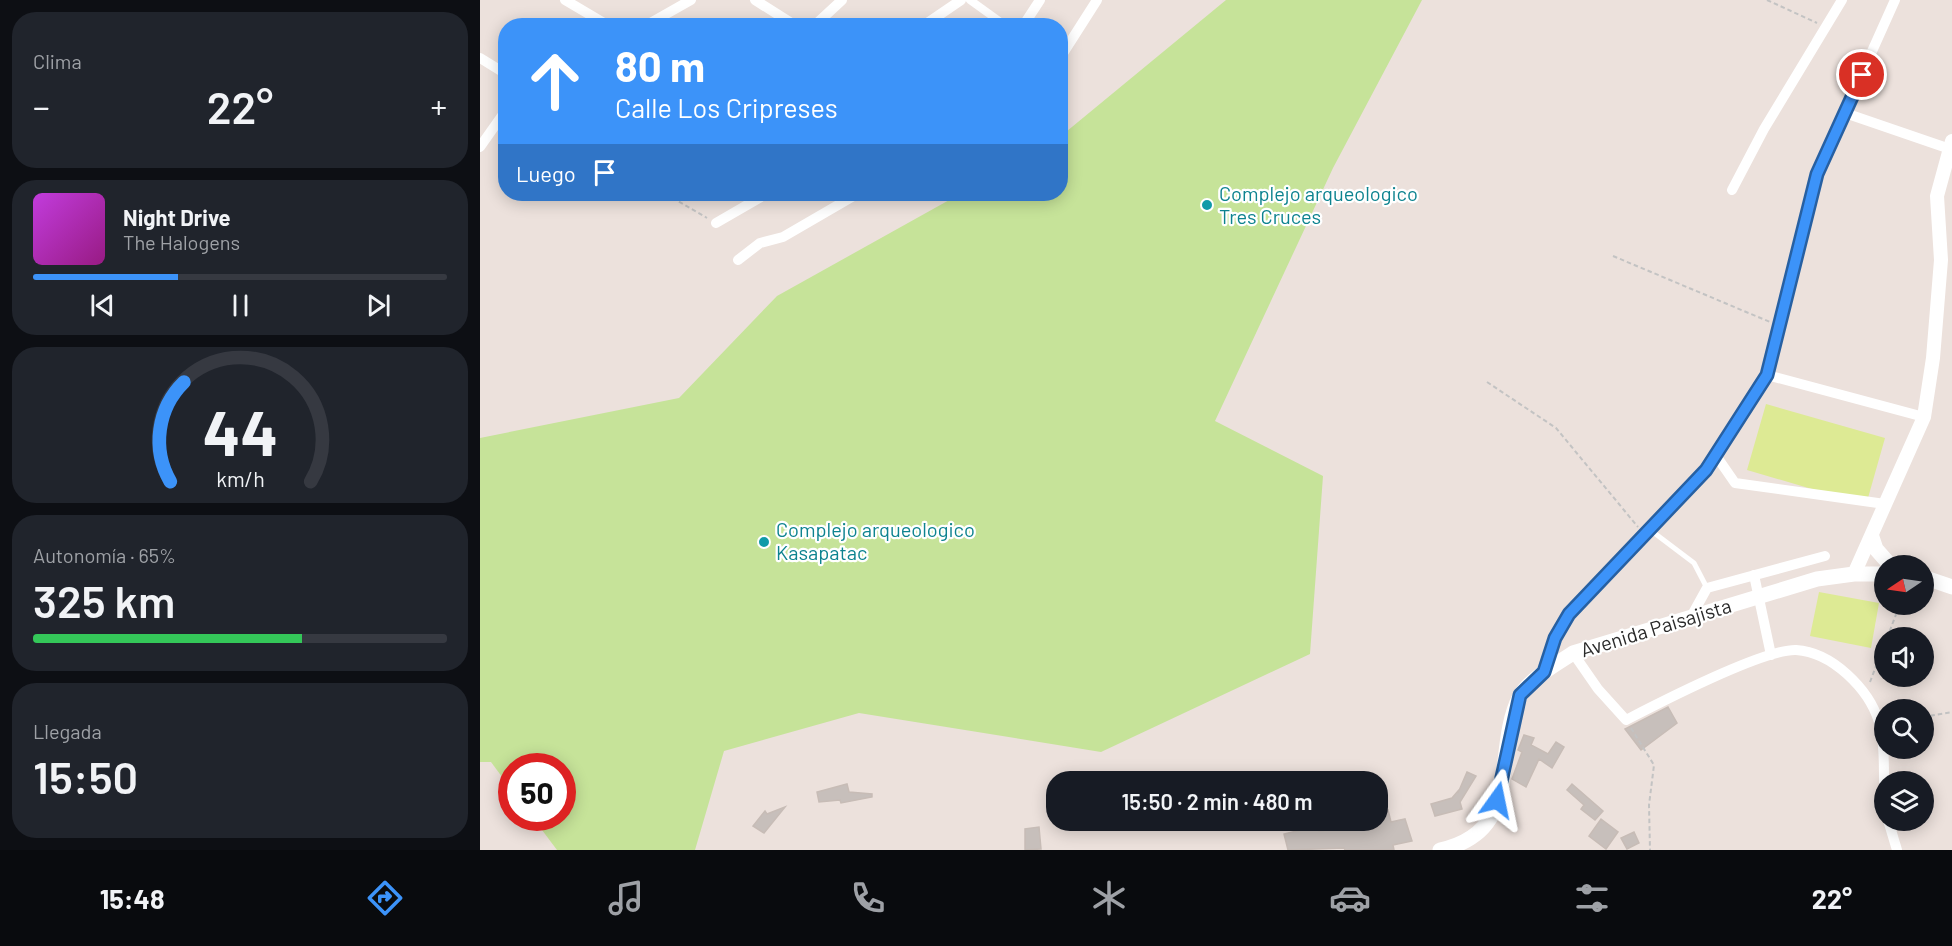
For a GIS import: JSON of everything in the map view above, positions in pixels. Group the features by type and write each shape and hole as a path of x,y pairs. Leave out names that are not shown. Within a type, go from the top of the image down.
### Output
{"main road":[{"path":"1872,537 1876,549 1882,555"},
{"name":"Avenida Paisajista","path":"1440,850 1455,847 1478,834 1493,812 1501,788 1513,717 1520,695 1544,672 1573,653 1817,579 1874,574"},
{"path":"1934,581 1952,587"}],"street":[{"path":"565,0 595,18"},
{"path":"659,18 691,0"},
{"path":"755,0 783,18"},
{"path":"823,18 842,0"},
{"path":"935,18 961,0"},
{"path":"970,0 995,18"},
{"path":"1028,18 1040,0"},
{"path":"1068,45 1097,0"},
{"path":"1732,190 1764,129 1842,0"},
{"path":"1544,672 1555,638 1569,614 1717,457 1767,375 1817,174 1895,0"},
{"path":"480,58 498,69"},
{"path":"1845,113 1951,145 1937,196 1941,261 1933,358 1924,417 1854,574"},
{"path":"480,147 498,121"},
{"path":"716,223 754,201"},
{"path":"738,260 760,243 783,237 844,201"},
{"path":"1767,375 1924,417"},
{"path":"1717,457 1735,483 1885,504"},
{"path":"1691,617 1707,588 1825,556"},
{"path":"1754,575 1771,655"},
{"path":"1573,653 1598,689 1626,720 1699,685 1771,655 1796,650 1825,658 1848,676 1865,694 1879,722 1883,771"},
{"path":"1891,831 1897,850"}],"lane":[{"path":"1646,531 1694,563 1707,588"}],"path":[{"path":"1767,0 1825,26"},
{"path":"678,201 716,223"},
{"path":"1613,256 1778,326"},
{"path":"1487,382 1556,428 1646,531"},
{"path":"1865,694 1874,671"},
{"path":"1934,715 1952,712"},
{"path":"1626,720 1654,765 1649,805 1650,850"}],"green space":[{"path":"1226,0 1422,0 1333,168 1215,421 1323,476 1310,654 1101,752 859,713 724,751 695,850 557,850 543,831 576,831 576,753 498,753 498,771 491,762 480,762 480,438 679,398 777,296 947,201 1068,201 1068,130"},
{"path":"1766,404 1885,438 1866,505 1747,470"},
{"path":"1819,592 1874,602 1874,615 1877,615 1871,648 1810,636"}],"building":[{"path":"1668,707 1677,723 1641,750 1625,729"},
{"path":"1524,735 1534,738 1531,745 1548,754 1556,742 1564,747 1552,768 1539,759 1526,787 1512,779 1522,752 1518,750"},
{"path":"1467,772 1476,776 1460,802 1462,809 1435,816 1431,804 1452,798 1458,791 1458,793"},
{"path":"847,784 849,792 872,794 872,797 841,803 840,800 819,802 817,792"},
{"path":"1572,784 1603,811 1595,820 1581,809 1584,805 1567,790"},
{"path":"785,807 764,833 753,826 765,811 767,814"},
{"path":"1388,810 1391,822 1405,819 1412,841 1393,845 1394,850 1345,850 1344,848 1288,850 1284,834 1296,831 1388,831"},
{"path":"1601,819 1618,832 1606,849 1589,836"},
{"path":"1039,827 1041,849 1025,850 1025,829"},
{"path":"1634,832 1639,843 1627,849 1621,838"}],"place":[{"name":"Complejo arqueologico Tres Cruces","path":"1207,205"},
{"name":"Complejo arqueologico Kasapatac","path":"764,542"}],"route":[{"path":"1497,800 1513,717 1520,695 1544,672 1555,638 1569,614 1717,457 1767,375 1817,174 1862,75"}]}
